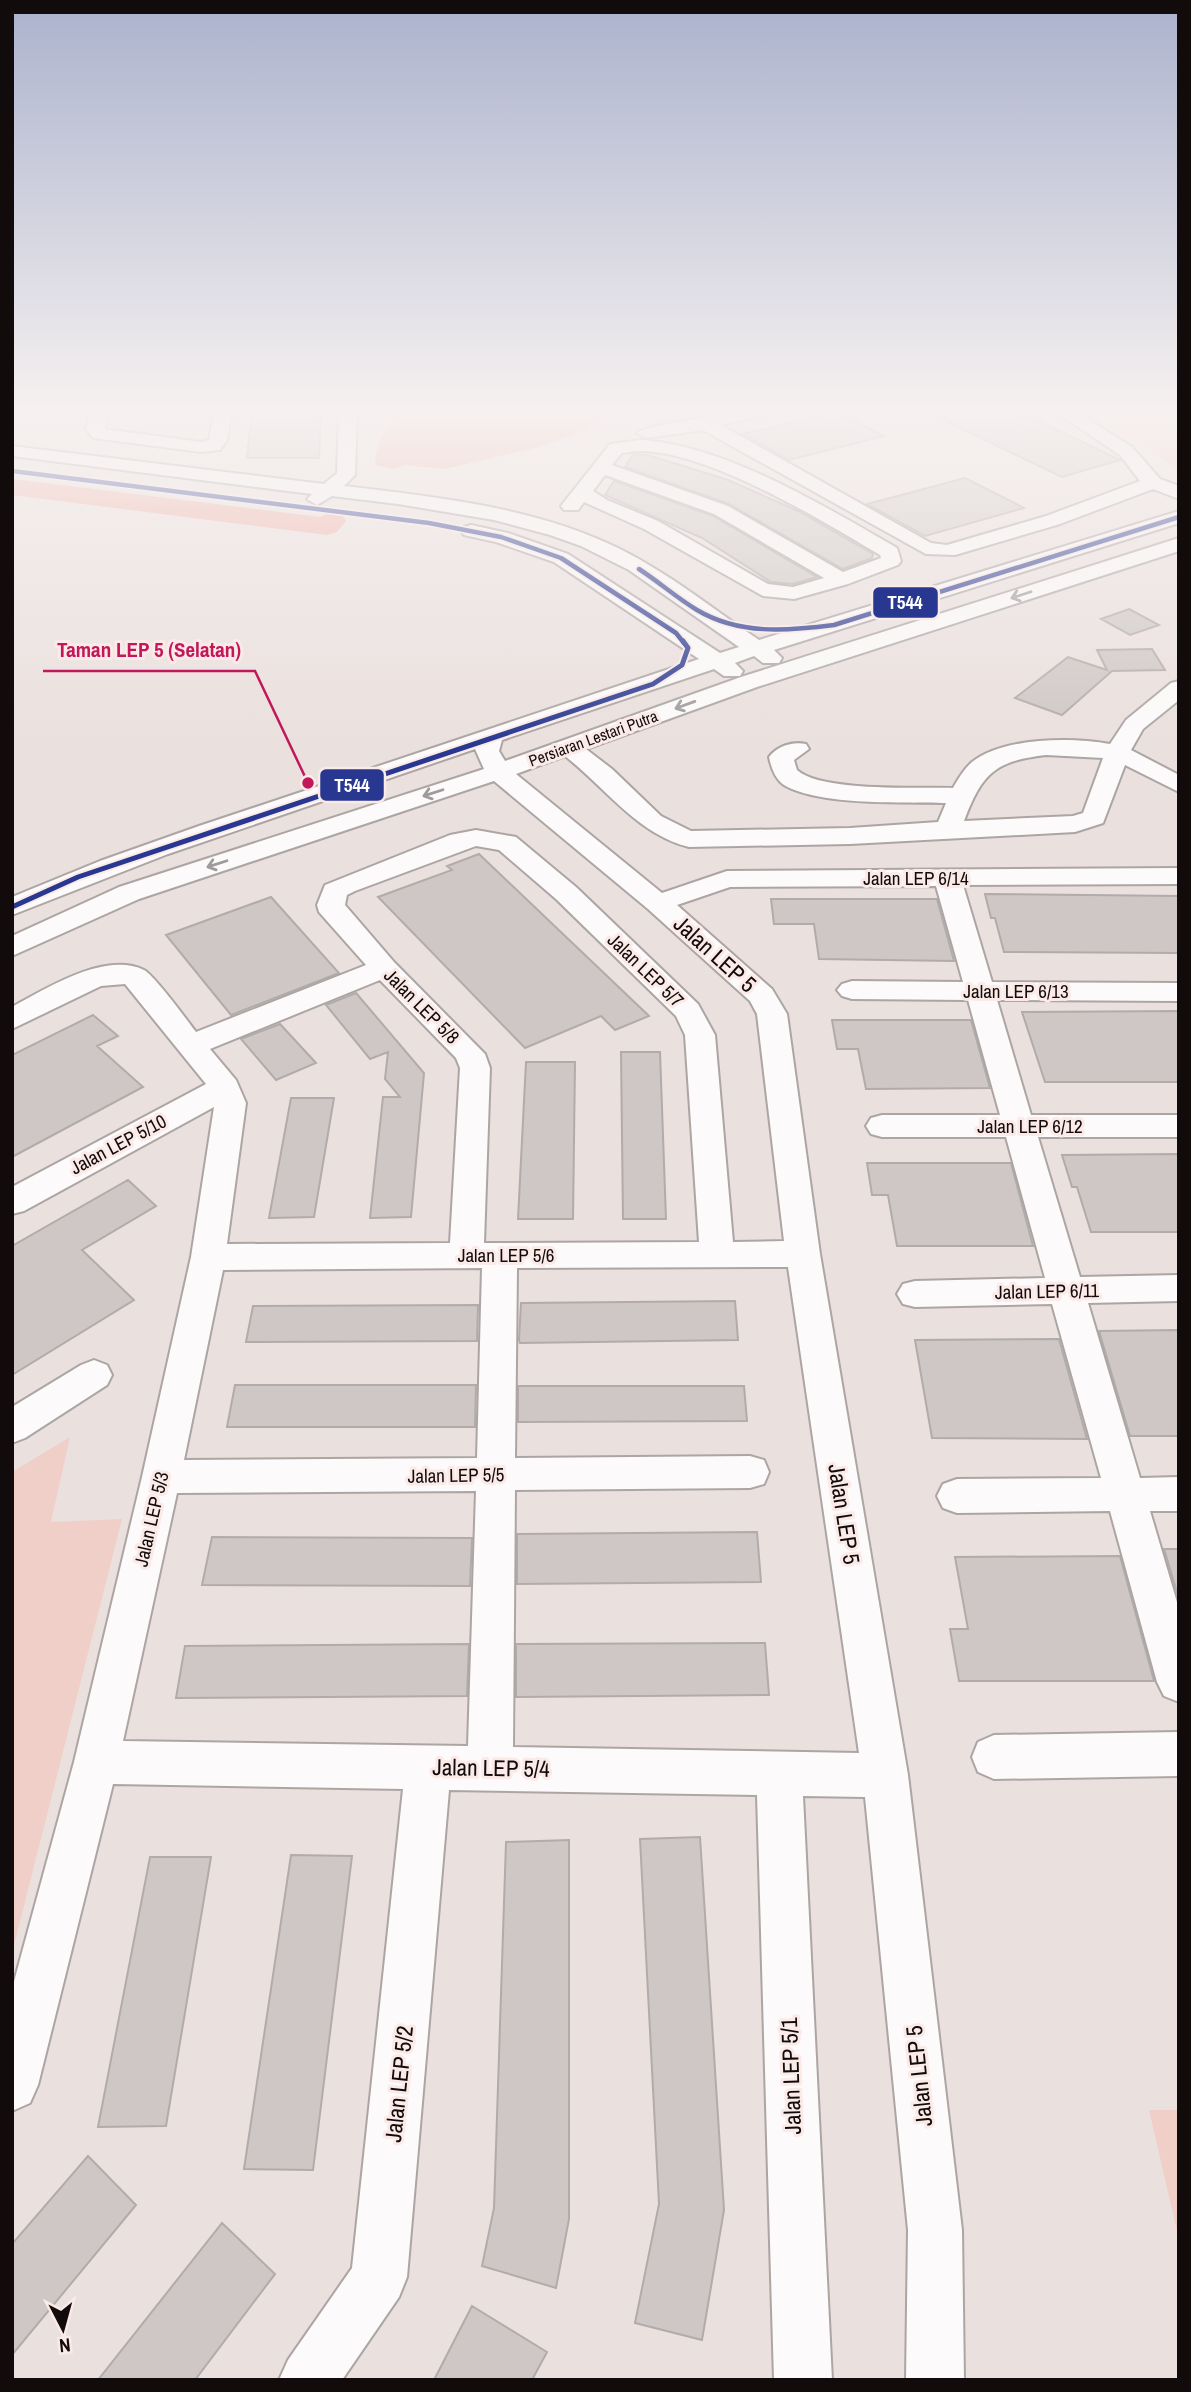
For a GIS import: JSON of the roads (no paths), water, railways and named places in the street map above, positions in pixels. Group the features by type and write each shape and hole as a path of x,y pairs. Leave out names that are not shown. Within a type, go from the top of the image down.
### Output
{"street":[{"path":"426,523 513,542 561,558 749,682"},
{"path":"531,523 589,542 642,571 788,669"},
{"path":"513,542 547,523"},
{"path":"574,523 574,528 589,542"},
{"path":"645,523 763,590 794,593 841,580 891,561 890,552 839,523"},
{"path":"679,541 745,523"},
{"path":"748,523 841,580"},
{"path":"881,523 926,548 948,551 1044,523"},
{"name":"Persiaran Lestari Putra","path":"12,947 129,893 494,754 653,684 1132,523"},
{"name":"Persiaran Lestari Putra","path":"12,906 78,877 494,754 568,747 788,669 1179,544"},
{"path":"715,620 772,632 834,625"},
{"path":"653,684 682,665 688,648 676,634"},
{"path":"568,747 601,772 658,827 672,835 689,839 850,836 948,828 1075,824 1094,818 1117,753 1134,724 1179,688"},
{"path":"797,749 781,757 785,772 793,780 819,788 962,796"},
{"path":"948,828 962,796 980,768 1004,754 1022,749 1073,749 1117,753 1179,785"},
{"name":"Jalan LEP 5","path":"494,754 762,996 772,1014 803,1254 885,1774 936,2230 934,2380"},
{"name":"Jalan LEP 5/8","path":"475,838 459,841 345,885 331,897 333,912 384,968 470,1054 475,1068 496,1475 490,1768"},
{"name":"Jalan LEP 5/7","path":"475,838 507,843 566,893 688,1010 700,1035 717,1254"},
{"name":"Jalan LEP 6/14","path":"658,903 727,879 1179,876"},
{"path":"947,877 1179,1682"},
{"path":"191,1045 384,968"},
{"path":"12,1020 99,976 120,972 135,977 225,1087"},
{"name":"Jalan LEP 6/13","path":"852,990 1179,992"},
{"name":"Jalan LEP 5/10","path":"12,1202 225,1087"},
{"name":"Jalan LEP 5/3","path":"12,2085 96,1762 208,1257 230,1116 230,1103 225,1087"},
{"name":"Jalan LEP 6/12","path":"882,1126 1179,1126"},
{"name":"Jalan LEP 5/6","path":"208,1257 803,1254"},
{"name":"Jalan LEP 6/11","path":"915,1294 1179,1289"},
{"path":"12,1427 94,1375"},
{"name":"Jalan LEP 5/5","path":"161,1477 750,1472"},
{"path":"957,1496 1179,1494"},
{"path":"994,1756 1179,1754"},
{"name":"Jalan LEP 5/4","path":"96,1762 885,1774"},
{"name":"Jalan LEP 5/2","path":"308,2380 379,2277 428,1767"},
{"name":"Jalan LEP 5/1","path":"779,1773 803,2380"}],"waterway":[{"path":"300,523 327,526 330,523"}],"place":[{"name":"Taman LEP 5 (Selatan)","path":"308,783"}]}
